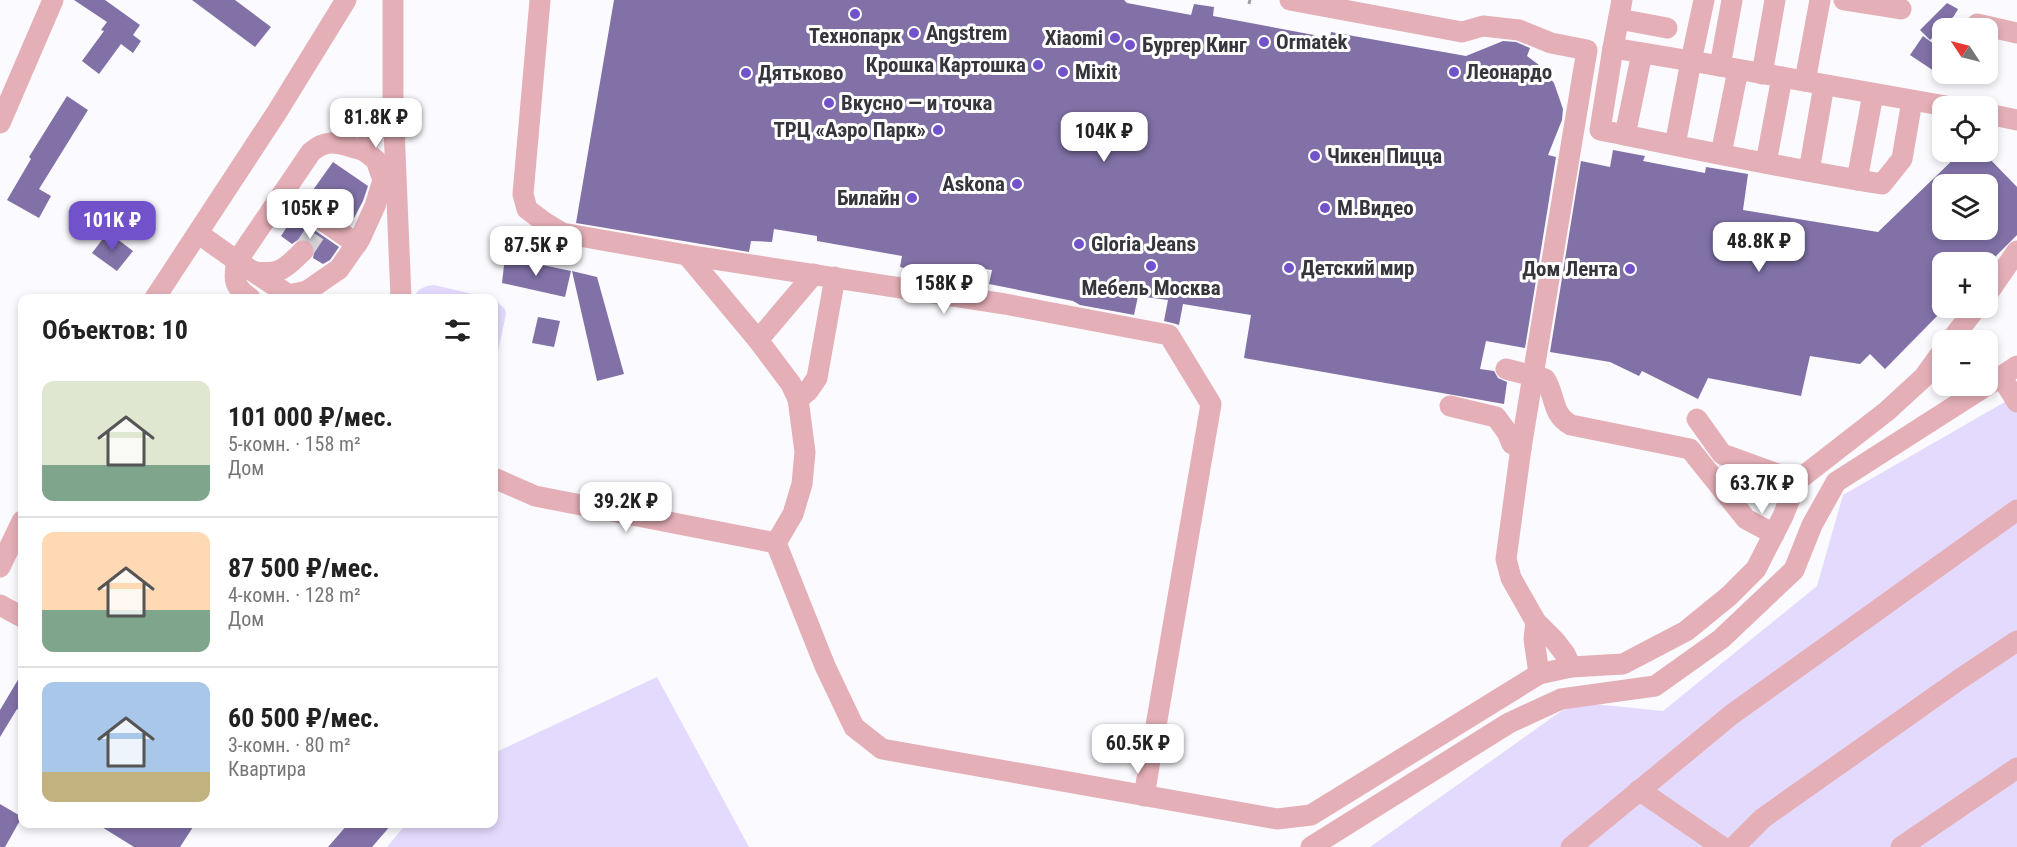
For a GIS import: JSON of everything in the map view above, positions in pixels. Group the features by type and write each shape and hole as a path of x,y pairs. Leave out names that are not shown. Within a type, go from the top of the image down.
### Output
{"street":[{"path":"0,123 53,0"},
{"path":"393,0 393,103 401,294"},
{"path":"540,0 523,194 527,208 562,233 687,255 1005,304 1169,336 1211,404 1144,796"},
{"path":"1290,0 1462,32 1483,26 1519,30 1551,43 1587,50 1521,448 1506,559 1511,578 1536,622 1560,648 1571,667"},
{"path":"1675,145 1704,0"},
{"path":"1721,154 1729,68 1732,0"},
{"path":"1766,163 1775,0"},
{"path":"1809,171 1820,0"},
{"path":"1844,0 1900,9"},
{"path":"158,294 199,234 338,3"},
{"path":"1667,28 1621,10 1600,130 1882,184 1902,159 1912,101"},
{"path":"1998,29 2017,33"},
{"path":"1613,48 1932,104"},
{"path":"1625,135 1642,53"},
{"path":"1857,180 1873,94"},
{"path":"363,150 393,103"},
{"path":"1998,116 2017,120"},
{"path":"244,294 239,291 233,276 246,267 283,192 311,152 321,143 334,143 363,150 376,160 382,180 375,206 357,244 339,269 307,291 294,294"},
{"path":"283,192 321,226 357,244"},
{"path":"199,234 288,294"},
{"path":"246,267 272,274 290,264 303,251"},
{"path":"1998,279 2017,251"},
{"path":"687,255 758,340 798,399 805,452 802,484 793,514 776,543"},
{"path":"758,340 825,276"},
{"path":"798,399 808,391 817,378 825,276"},
{"path":"1959,330 1968,318"},
{"path":"776,543 825,666 854,727 882,748 1277,819 1311,815 1539,674 1571,667 1623,664 1686,631 1729,596 1756,569 1783,516 1797,481 1887,411 1924,377 1932,366"},
{"path":"1506,369 1545,379 1550,387 1557,412 1562,420 1571,425 1690,449 1746,519 1774,534"},
{"path":"1998,378 2017,402"},
{"path":"1311,847 1509,723 1560,699 1655,686 1721,639 1794,570 1812,525 1836,482 1970,396"},
{"path":"1450,406 1496,417 1507,432 1512,444 1521,448"},
{"path":"1697,419 1722,454 1797,481"},
{"path":"498,480 535,496 776,543"},
{"path":"1571,847 1731,715 2017,510"},
{"path":"0,567 18,529"},
{"path":"0,605 18,615"},
{"path":"1536,622 1534,639 1539,674"},
{"path":"1734,847 1763,818 2017,641"},
{"path":"1901,847 2017,768"},
{"path":"1639,790 1722,847"}],"shaded area":[{"path":"434,285 473,294 416,294"},
{"path":"498,303 505,309 506,314 498,351"},
{"path":"2017,395 2017,847 1370,847 1574,702 1663,711 1817,586 1843,495"},
{"path":"657,677 749,847 387,847 403,828 498,828 498,751"}],"building":[{"path":"74,0 105,0 140,25 133,35 141,41 133,53 121,44 99,74 82,61 104,31 101,30 107,22"},
{"path":"192,0 235,0 271,27 255,47"},
{"name":"ТРЦ «Аэро Парк»","path":"614,0 1124,0 1127,3 1191,15 1194,4 1214,7 1213,16 1330,38 1331,32 1466,56 1503,41 1516,42 1530,48 1527,56 1539,65 1554,83 1563,109 1562,120 1548,155 1556,157 1525,348 1486,341 1480,369 1494,371 1498,378 1507,382 1504,404 1244,358 1251,315 1183,304 1179,325 1164,321 1168,300 1138,296 1134,315 989,284 992,270 962,266 959,277 917,271 900,267 902,256 817,241 817,236 774,229 772,242 751,241 749,252 576,223"},
{"path":"1947,3 1958,9 1952,18 1932,18"},
{"path":"1932,18 1932,38 1930,40 1920,30"},
{"path":"1923,36 1932,43 1932,70 1910,55"},
{"path":"67,96 88,110 39,189 51,196 39,218 7,200 31,159 29,157"},
{"path":"1613,150 1645,156 1643,161 1705,173 1706,167 1748,174 1743,210 1878,232 1932,180 1932,240 1998,240 1998,174 1938,174 1951,162 1993,162 2017,187 2017,235 1998,254 1998,252 1932,252 1932,318 1935,318 1885,369 1870,354 1860,364 1810,356 1801,396 1708,378 1698,399 1642,371 1639,376 1610,362 1550,352 1581,161 1610,167"},
{"path":"333,162 368,186 354,218 313,190"},
{"path":"294,216 339,247 330,260 323,264 313,258 315,247 307,239 299,239 292,244 281,236"},
{"path":"108,232 133,251 117,271 92,253"},
{"path":"505,257 571,271 565,297 502,283"},
{"path":"572,271 597,277 624,374 597,381"},
{"path":"538,317 560,321 554,347 532,343"},
{"path":"18,680 18,710 0,737 0,710"},
{"path":"0,804 18,815 18,824 5,847 0,847"},
{"path":"103,828 192,828 180,847 134,847"},
{"path":"345,828 389,828 372,847 328,847"}],"tunnel":[{"path":"303,251 317,230"}],"place":[{"name":"Технопарк","path":"855,14"},
{"name":"Angstrem","path":"914,33"},
{"name":"Xiaomi","path":"1115,38"},
{"name":"Ormatek","path":"1264,42"},
{"name":"Бургер Кинг","path":"1130,45"},
{"name":"Крошка Картошка","path":"1038,65"},
{"name":"Mixit","path":"1063,72"},
{"name":"Леонардо","path":"1454,72"},
{"name":"Дятьково","path":"746,73"},
{"name":"Вкусно — и точка","path":"829,103"},
{"name":"ТРЦ «Аэро Парк»","path":"938,130"},
{"name":"Чикен Пицца","path":"1315,156"},
{"name":"Askona","path":"1017,184"},
{"name":"Билайн","path":"912,198"},
{"name":"М.Видео","path":"1325,208"},
{"name":"Gloria Jeans","path":"1079,244"},
{"name":"Мебель Москва","path":"1151,266"},
{"name":"Детский мир","path":"1289,268"},
{"name":"Дом Лента","path":"1630,269"}]}
